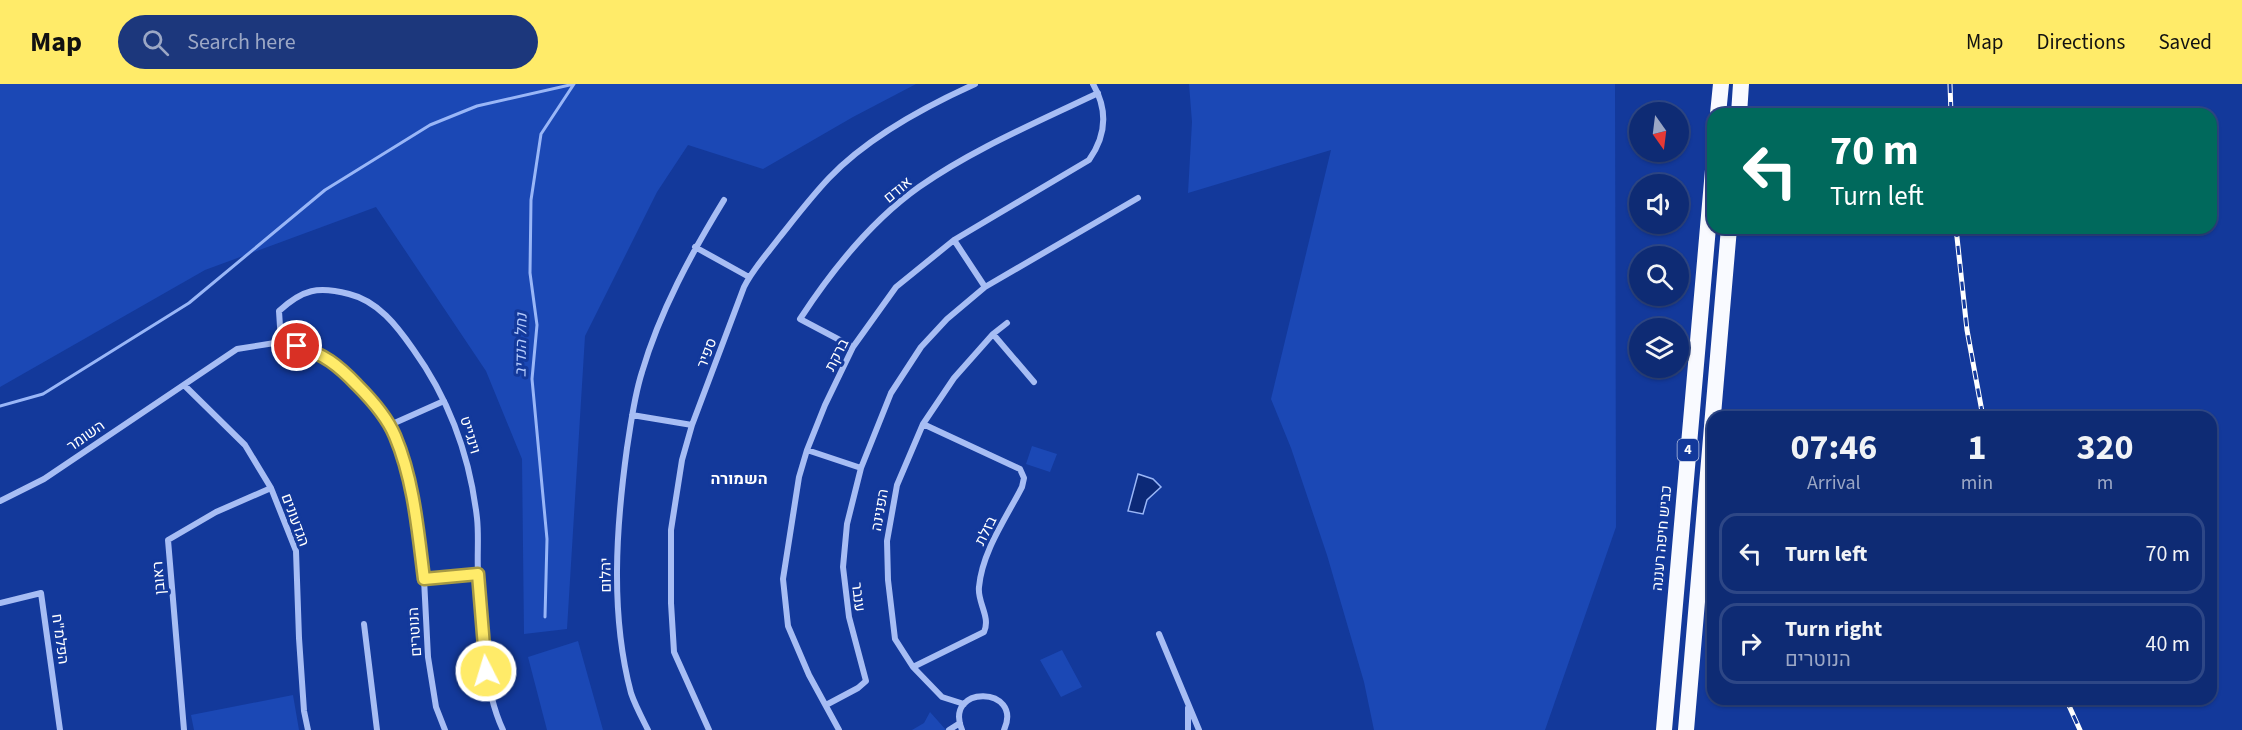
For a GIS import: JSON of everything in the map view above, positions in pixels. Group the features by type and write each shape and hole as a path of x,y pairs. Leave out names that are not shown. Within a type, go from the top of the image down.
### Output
{"highway":[{"path":"1719,108 1721,84"},
{"path":"1739,108 1741,84"},
{"name":"כביש חיפה רעננה","path":"1664,730 1707,234"},
{"name":"4","path":"1713,411 1728,234"},
{"name":"4","path":"1686,730 1707,485"}],"street":[{"name":"ספיר","path":"709,730 674,652 671,530 682,460 692,426 749,277 830,177 879,136 933,102 975,84"},
{"path":"1094,84 1098,93"},
{"name":"ברקת","path":"839,730 809,675 788,626 783,579 800,477 807,450 825,405 853,347 896,287 954,240 1089,160 1099,146 1104,129 1098,93"},
{"name":"אודם","path":"853,347 800,319 826,279 871,229 918,188 967,156 1098,93"},
{"name":"ענבר","path":"826,705 867,681 849,617 843,567 847,524 861,468 891,393 921,347 947,319 985,287 1138,198"},
{"name":"יהלום","path":"648,730 632,695 622,652 617,567 622,486 632,415 642,372 667,305 695,247 724,200"},
{"path":"954,240 985,287"},
{"path":"695,247 749,277"},
{"name":"וינגייט","path":"281,342 279,311 295,296 326,288 361,297 393,321 427,368 454,421 472,485 477,519 478,574 486,671 497,718 503,730"},
{"name":"הפנינה","path":"964,704 942,697 913,668 895,639 888,580 887,541 897,484 923,424 954,378 993,334 1007,323"},
{"path":"993,334 1034,382"},
{"name":"הנוטרים","path":"184,385 237,349 281,342 313,351 339,366 372,400 390,425 408,473 424,579 428,657 436,707 445,730"},
{"name":"הגדעונים","path":"184,385 245,445 271,488 296,551 298,638 304,711 308,730"},
{"name":"השומר","path":"0,501 44,479 184,385"},
{"path":"390,425 444,401"},
{"path":"632,415 692,426"},
{"name":"בזלת","path":"913,668 984,632 988,624 978,589 982,571 990,549 1022,487 1024,478 1020,469 923,424"},
{"path":"807,450 861,468"},
{"name":"ראובן","path":"184,730 168,540 216,512 271,488"},
{"path":"424,579 478,574"},
{"name":"הפלמ\"ח","path":"0,603 41,593 60,730"},
{"path":"364,624 376,730"},
{"path":"1159,634 1199,730"},
{"path":"949,730 961,727 960,713 964,704 976,696 990,696 997,699 1006,713 1007,723 1004,730"},
{"path":"1188,705 1188,730"}],"shaded area":[{"path":"0,84 916,84 763,169 688,145 657,192 585,336 567,629 524,634 522,459 486,371 376,207 205,270 0,387"},
{"path":"1189,84 1615,84 1616,527 1545,730 1374,730 1364,682 1327,555 1291,448 1271,399 1331,150 1188,193 1192,122"},
{"path":"1032,446 1057,454 1050,472 1026,464"},
{"path":"1138,474 1153,479 1161,487 1147,500 1143,514 1128,511"},
{"path":"578,641 603,730 547,730 528,657"},
{"path":"1062,650 1082,687 1061,697 1040,660"},
{"path":"293,695 299,730 194,730 191,715"},
{"path":"930,712 946,730 912,730 924,723"}],"waterway":[{"path":"0,406 43,394 189,303 325,190 430,125 477,106 574,84"},
{"name":"נחל הנדיב","path":"545,617 547,539 532,379 537,325 530,273 531,200 541,134 574,84"}],"railway":[{"path":"1950,84 1951,108"},
{"path":"1957,234 1967,330 1982,411"},
{"path":"2069,705 2080,730"}],"district":[{"name":"השמורה","path":"739,479"}],"route":[{"path":"297,346 313,351 339,366 372,400 390,425 408,473 424,579 478,574 486,671"}]}
